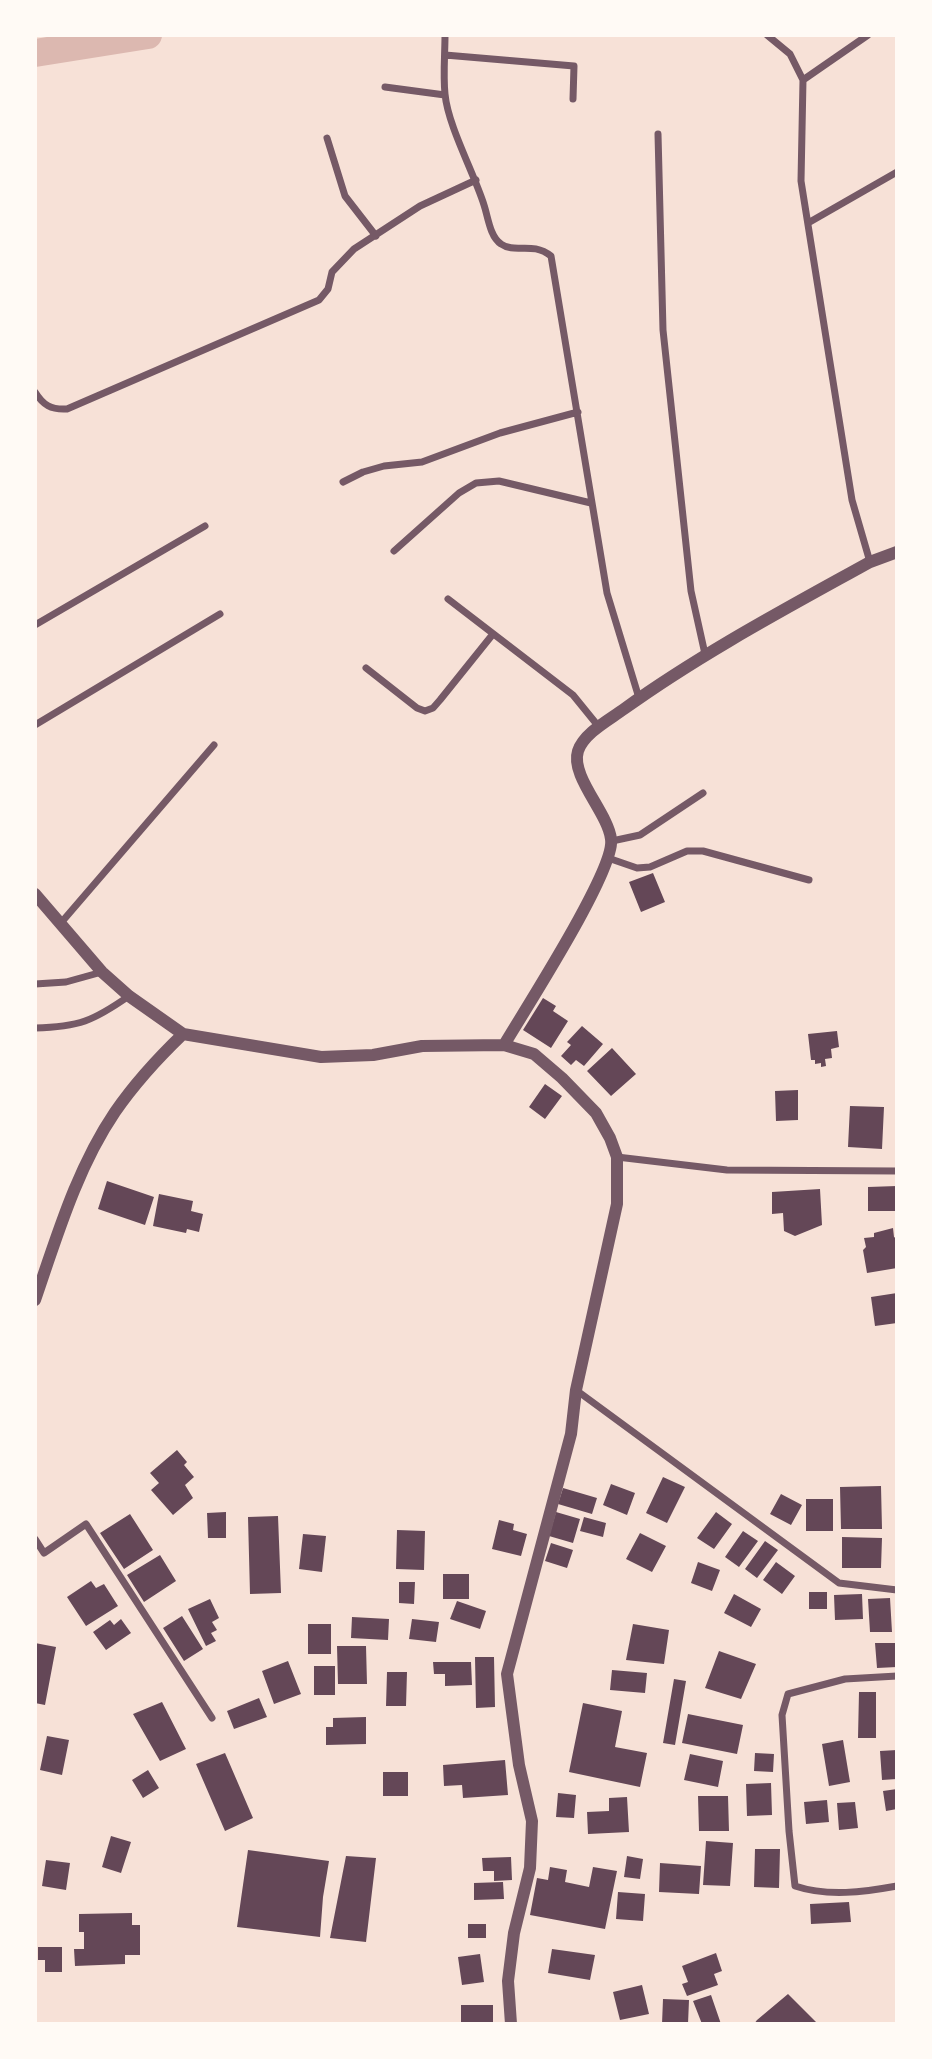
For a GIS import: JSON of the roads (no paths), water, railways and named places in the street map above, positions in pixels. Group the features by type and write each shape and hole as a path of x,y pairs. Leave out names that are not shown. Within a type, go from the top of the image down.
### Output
{"street":[{"path":"445,35 445,95 450,116 476,180 493,234 501,245 540,248 551,256 607,593 639,698"},
{"path":"767,35 790,54 803,80 800,181 852,500 870,562"},
{"path":"803,80 868,35"},
{"path":"445,55 574,66 573,99"},
{"path":"385,88 445,95"},
{"path":"658,134 663,330 691,590 705,654"},
{"path":"327,138 345,196 376,236"},
{"path":"808,223 897,172"},
{"path":"35,392 43,404 56,410 67,409 319,300 328,289 332,272 354,249 420,206 476,180"},
{"path":"343,482 374,469 422,462 500,433 578,412"},
{"path":"394,551 459,493 476,483 499,481 592,503"},
{"path":"35,625 205,526"},
{"path":"504,1045 597,887 608,858 612,841 606,823 578,770 577,754 582,743 639,698 705,654 870,562 897,551"},
{"path":"447,599 573,695 599,727"},
{"path":"35,724 220,614"},
{"path":"366,668 417,708 425,711 433,708 493,635"},
{"path":"60,924 214,745"},
{"path":"612,841 640,835 703,793"},
{"path":"608,858 637,869 650,867 687,850 703,851 809,880"},
{"path":"35,894 102,972 129,996 183,1034 320,1057 373,1055 422,1046 504,1045 534,1054 562,1078 596,1113 610,1138 617,1157 617,1204 576,1390 571,1434 507,1674 519,1765 532,1821 530,1868 514,1934 508,1981 511,2024"},
{"path":"35,984 66,982 102,972"},
{"path":"35,1028 82,1024 99,1017 129,996"},
{"path":"35,1300 83,1171 108,1124 149,1068 183,1034"},
{"path":"617,1157 727,1170 897,1171"},
{"path":"576,1390 839,1583 897,1590"},
{"path":"35,1539 44,1553 86,1524 212,1718"},
{"path":"897,1676 845,1679 788,1694 782,1715 795,1886 814,1892 867,1891 897,1886"}],"waterway":[{"path":"35,53 148,35"}]}
